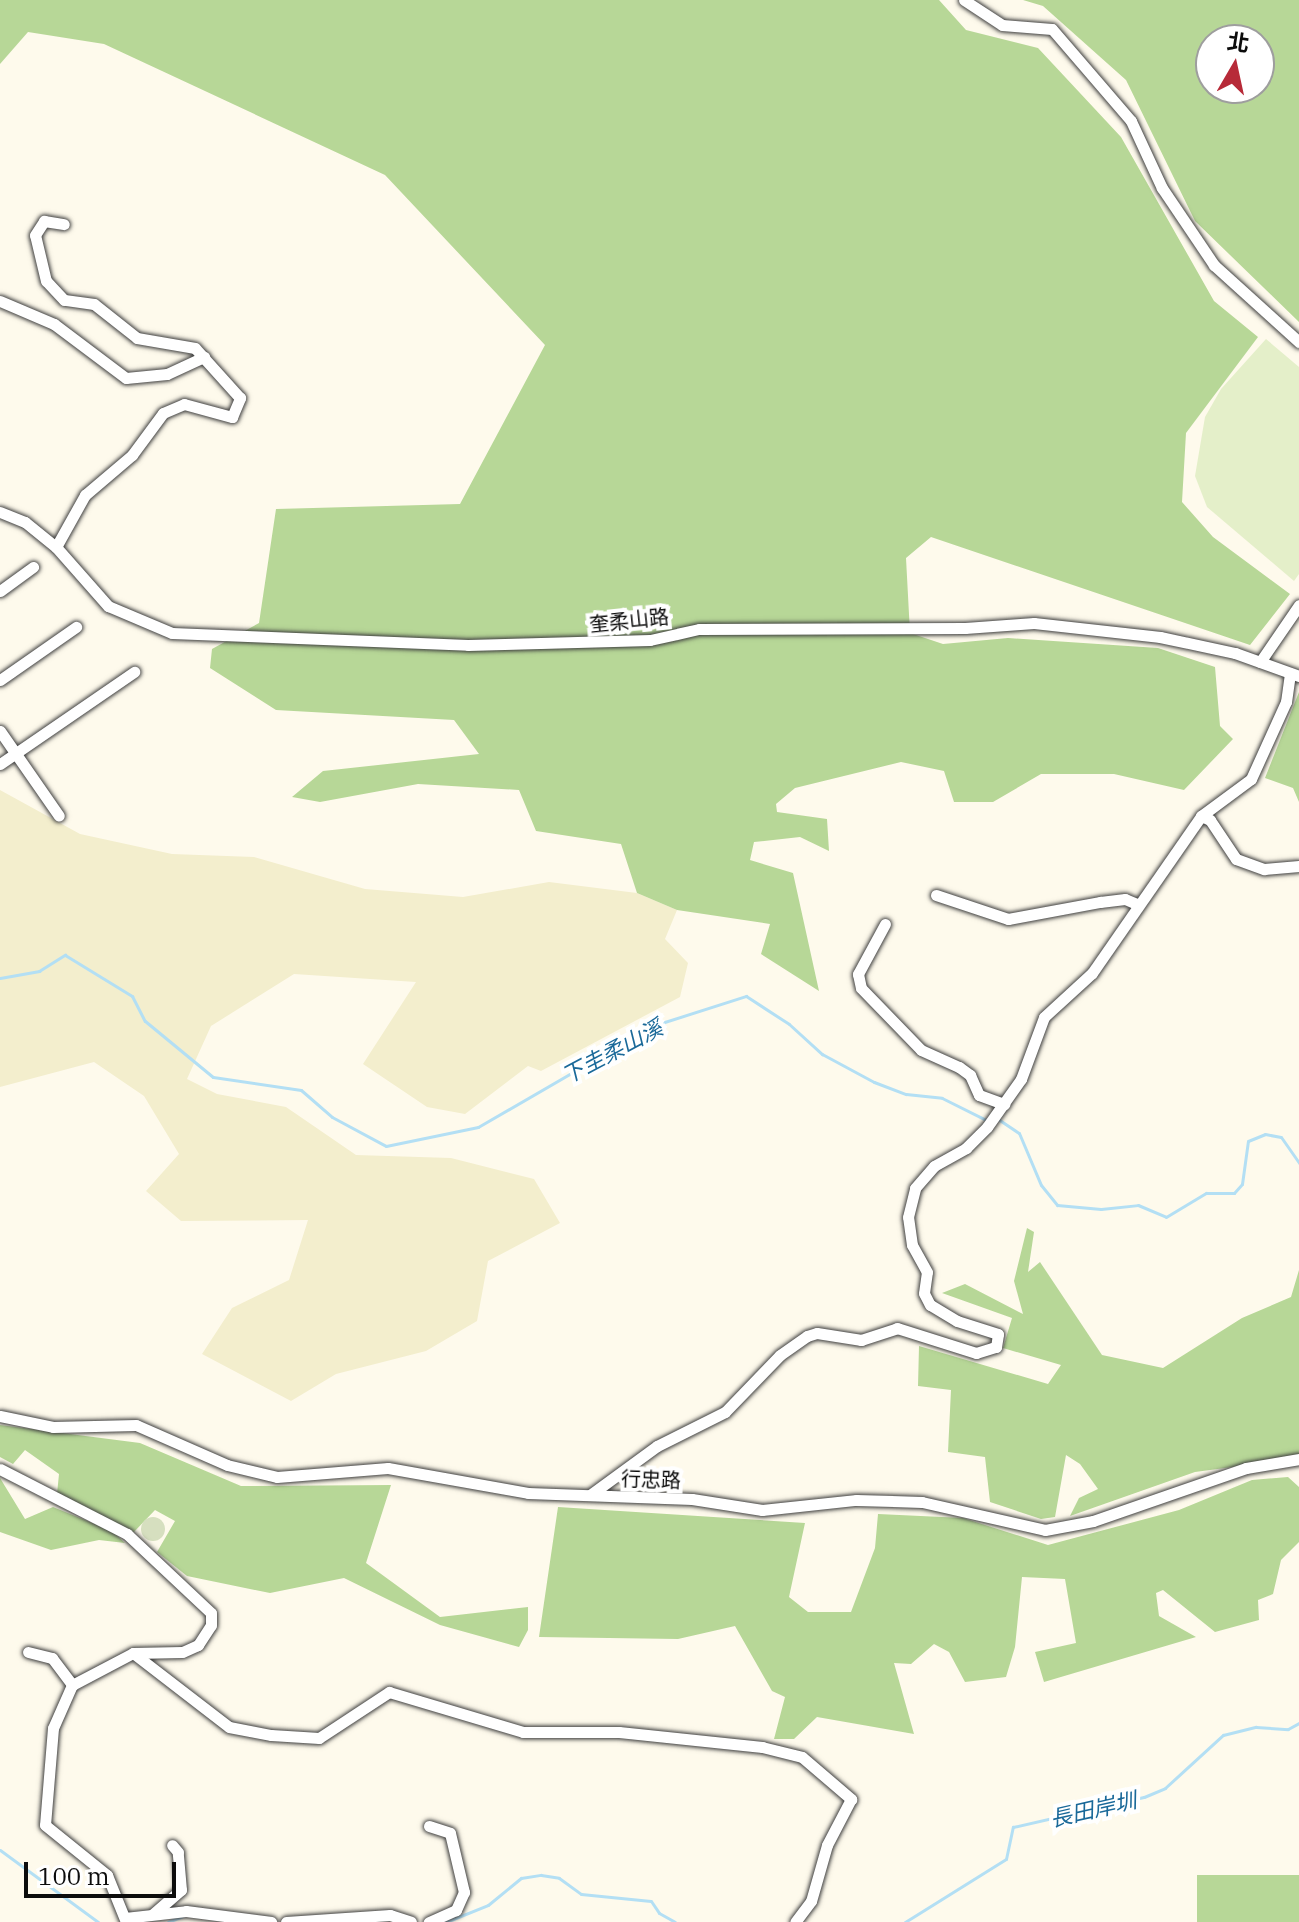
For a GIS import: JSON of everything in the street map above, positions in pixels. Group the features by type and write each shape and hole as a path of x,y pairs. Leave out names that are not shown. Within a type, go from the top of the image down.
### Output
{"street":[{"path":"964,0 1002,25 1052,29 1131,121 1162,188 1214,265 1299,342"},
{"path":"56,547 85,495 132,455 163,413 184,404 225,418 236,414 238,390 204,357 185,344 137,338 94,304 64,300 46,281 35,235 44,221 64,224"},
{"path":"0,301 54,324 126,378 167,374 204,357"},
{"name":"奎柔山路","path":"0,512 25,522 56,547 108,606 172,633 468,645 650,640 699,629 965,628 1034,623 1160,637 1295,674"},
{"path":"0,591 33,567"},
{"path":"1260,662 1299,605"},
{"path":"0,680 76,627"},
{"path":"0,764 134,672"},
{"path":"590,1495 657,1446 725,1412 780,1355 807,1336 817,1333 861,1340 897,1328 976,1353 996,1347 998,1334 957,1321 930,1305 924,1293 926,1264 912,1245 908,1217 922,1176 966,1148 987,1127 1021,1079 1044,1017 1092,973 1201,816 1239,790 1260,766 1295,674"},
{"path":"0,731 59,816"},
{"path":"1201,816 1210,820 1229,852 1246,864 1264,869 1299,866"},
{"path":"936,895 1008,919 1125,899 1137,904"},
{"path":"885,924 858,974 861,988 921,1050 959,1067 979,1095 1002,1108"},
{"name":"行忠路","path":"0,1416 53,1427 136,1425 227,1465 277,1477 379,1468 528,1493 692,1499 762,1510 856,1500 922,1502 1045,1530 1093,1521 1246,1468 1299,1459"},
{"path":"0,1469 127,1534 205,1602 211,1625 198,1645 182,1652 133,1653 72,1685 50,1741 45,1825 107,1875 126,1920 186,1911 271,1922"},
{"path":"28,1652 52,1658 72,1685"},
{"path":"133,1653 229,1727 271,1735 319,1738 389,1692 523,1732 619,1732 762,1747 802,1757 851,1799 827,1845 811,1901 795,1922"},
{"path":"429,1826 450,1833 464,1892 456,1910 429,1922"},
{"path":"142,1919 177,1898 181,1890 172,1845"},
{"path":"286,1922 390,1915 411,1922"}],"shaded area":[{"path":"0,790 80,834 172,854 254,857 365,889 463,897 549,882 637,893 677,910 665,939 688,963 680,997 541,1071 528,1066 465,1114 427,1107 363,1064 416,982 294,974 211,1026 187,1079 217,1094 286,1107 356,1155 451,1158 534,1179 560,1223 488,1261 477,1321 426,1351 336,1374 291,1401 202,1354 232,1308 289,1280 308,1220 181,1221 146,1191 179,1154 144,1096 94,1062 0,1087"}],"green space":[{"path":"0,0 939,0 966,30 1038,48 1121,137 1214,301 1258,337 1186,433 1182,502 1213,537 1290,594 1250,645 931,537 906,558 910,633 943,644 1008,638 1158,648 1215,667 1220,726 1233,739 1184,790 1114,774 1041,774 993,802 954,802 944,771 901,762 795,788 776,804 777,812 827,819 829,851 800,837 754,842 750,860 793,873 819,991 761,954 770,924 677,910 637,893 621,844 536,831 519,790 418,784 320,802 292,797 323,771 479,754 454,720 276,710 210,668 212,649 259,623 276,509 460,504 545,345 385,175 104,44 28,32 0,64"},
{"path":"1023,0 1299,0 1299,322 1195,221 1126,80 1043,6"},
{"path":"1266,339 1299,367 1299,574 1294,581 1207,507 1195,476 1205,417 1221,389"},
{"path":"1299,692 1299,802 1293,788 1265,778"},
{"path":"1027,1228 1034,1232 1028,1272 1040,1262 1102,1355 1163,1368 1242,1318 1291,1297 1299,1270 1299,1458 1195,1472 1070,1516 1079,1498 1098,1489 1080,1464 1066,1455 1055,1517 1041,1519 990,1502 985,1457 948,1452 951,1390 918,1386 919,1346 1048,1384 1061,1365 1003,1348 1012,1318 942,1293 965,1284 1023,1314 1014,1281"},
{"path":"0,1425 140,1443 241,1486 391,1485 366,1563 440,1617 528,1607 528,1630 519,1647 440,1625 344,1578 270,1593 187,1576 157,1552 175,1521 155,1510 133,1533 57,1494 59,1474 25,1450 13,1464 0,1457"},
{"path":"1288,1477 1299,1487 1299,1542 1281,1560 1273,1594 1258,1600 1259,1620 1215,1632 1163,1590 1156,1593 1159,1616 1196,1637 1044,1682 1035,1652 1076,1643 1065,1579 1022,1577 1015,1647 1006,1677 965,1682 949,1652 934,1644 911,1664 894,1663 914,1734 817,1717 794,1739 774,1739 785,1697 772,1691 735,1626 678,1639 539,1637 558,1507 805,1523 789,1597 808,1612 851,1612 875,1548 878,1514 963,1518 1048,1545 1179,1510 1252,1480"},
{"path":"0,1478 25,1519 53,1507 112,1531 125,1543 99,1540 51,1550 0,1532"},
{"path":"153,1517 162,1520 165,1529 162,1538 153,1541 144,1538 141,1529 144,1520"},
{"path":"1197,1875 1299,1875 1299,1922 1197,1922"}],"waterway":[{"name":"下圭柔山溪","path":"0,978 39,971 65,955 132,996 145,1021 213,1077 301,1090 332,1117 386,1146 478,1127 652,1026 746,996 789,1024 822,1054 874,1082 906,1094 942,1098 986,1120"},
{"name":"下圭柔山溪","path":"998,1119 1019,1133 1041,1185 1057,1205 1101,1209 1138,1205 1166,1217 1206,1193 1234,1193 1242,1184 1248,1141 1265,1134 1281,1137 1299,1163"},
{"name":"長田岸圳","path":"905,1922 1006,1859 1013,1827 1144,1797 1165,1788 1223,1735 1256,1727 1288,1729 1299,1723"},
{"name":"長田岸圳","path":"0,1850 98,1922"},
{"name":"長田岸圳","path":"446,1922 488,1905 521,1878 541,1875 559,1878 581,1894 651,1901 659,1913 675,1922"},
{"name":"長田岸圳","path":"168,1922 183,1916"}]}
